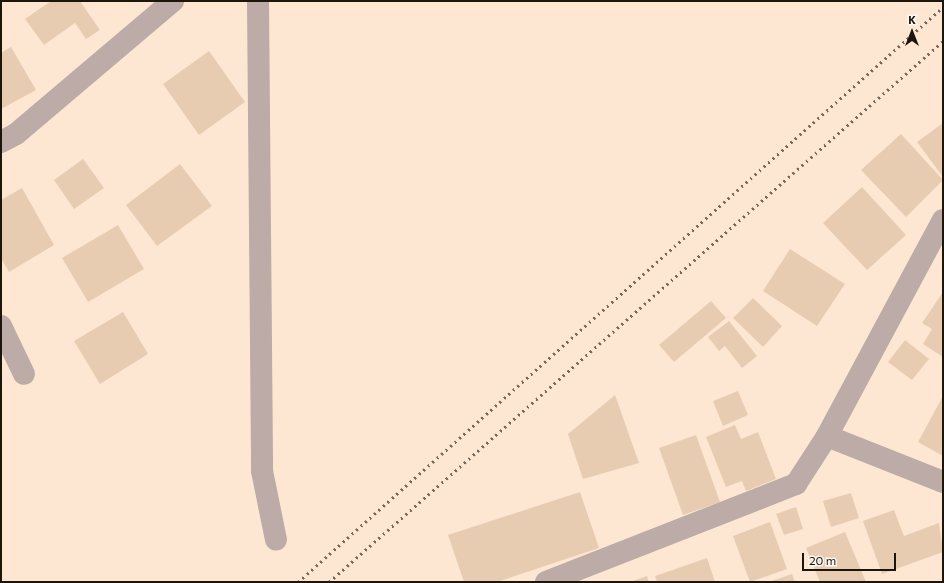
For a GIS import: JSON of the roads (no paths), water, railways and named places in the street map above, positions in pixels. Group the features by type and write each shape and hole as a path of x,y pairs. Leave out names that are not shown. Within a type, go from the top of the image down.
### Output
{"street":[{"path":"1,142 16,134 173,1"},
{"path":"258,1 262,471 276,540"},
{"path":"546,582 796,484 827,436 943,220"},
{"path":"1,326 24,374"},
{"path":"827,436 943,482"}],"railway":[{"path":"298,582 943,7"},
{"path":"329,582 943,41"}]}
